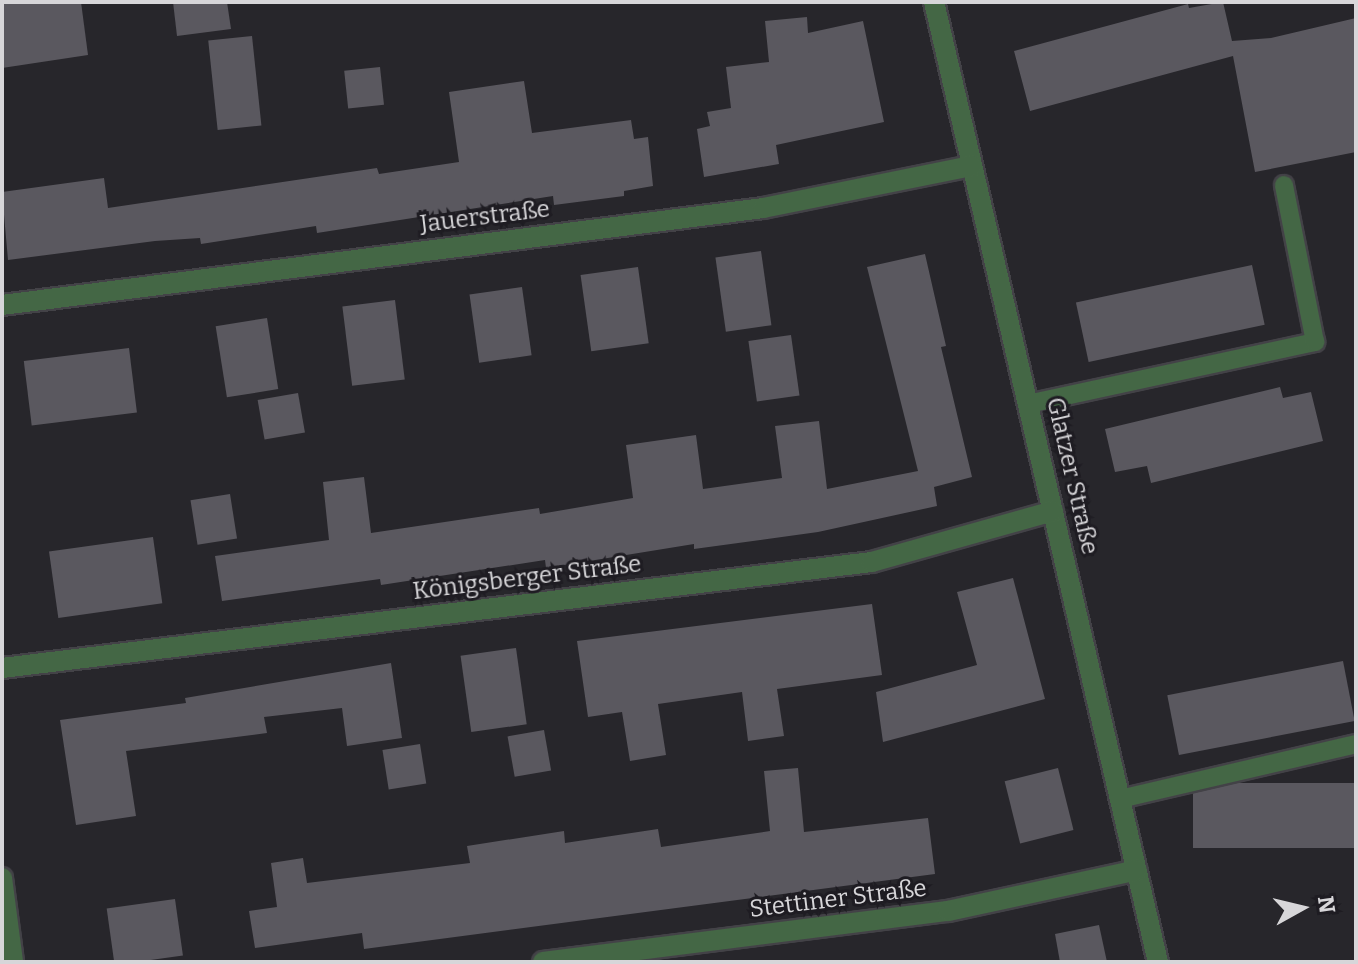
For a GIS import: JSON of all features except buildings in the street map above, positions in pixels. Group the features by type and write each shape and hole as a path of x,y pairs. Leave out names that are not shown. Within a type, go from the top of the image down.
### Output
{"street":[{"name":"Glatzer Straße","path":"934,2 1158,962"},
{"name":"Jauerstraße","path":"2,305 763,208 972,166"},
{"name":"Königsberger Straße","path":"2,668 872,562 1053,511"},
{"name":"Stettiner Straße","path":"543,962 948,911 1137,870"},
{"path":"2,878 13,962"}],"lane":[{"path":"1028,404 1315,342 1284,185"},
{"path":"1120,799 1356,744"}]}
